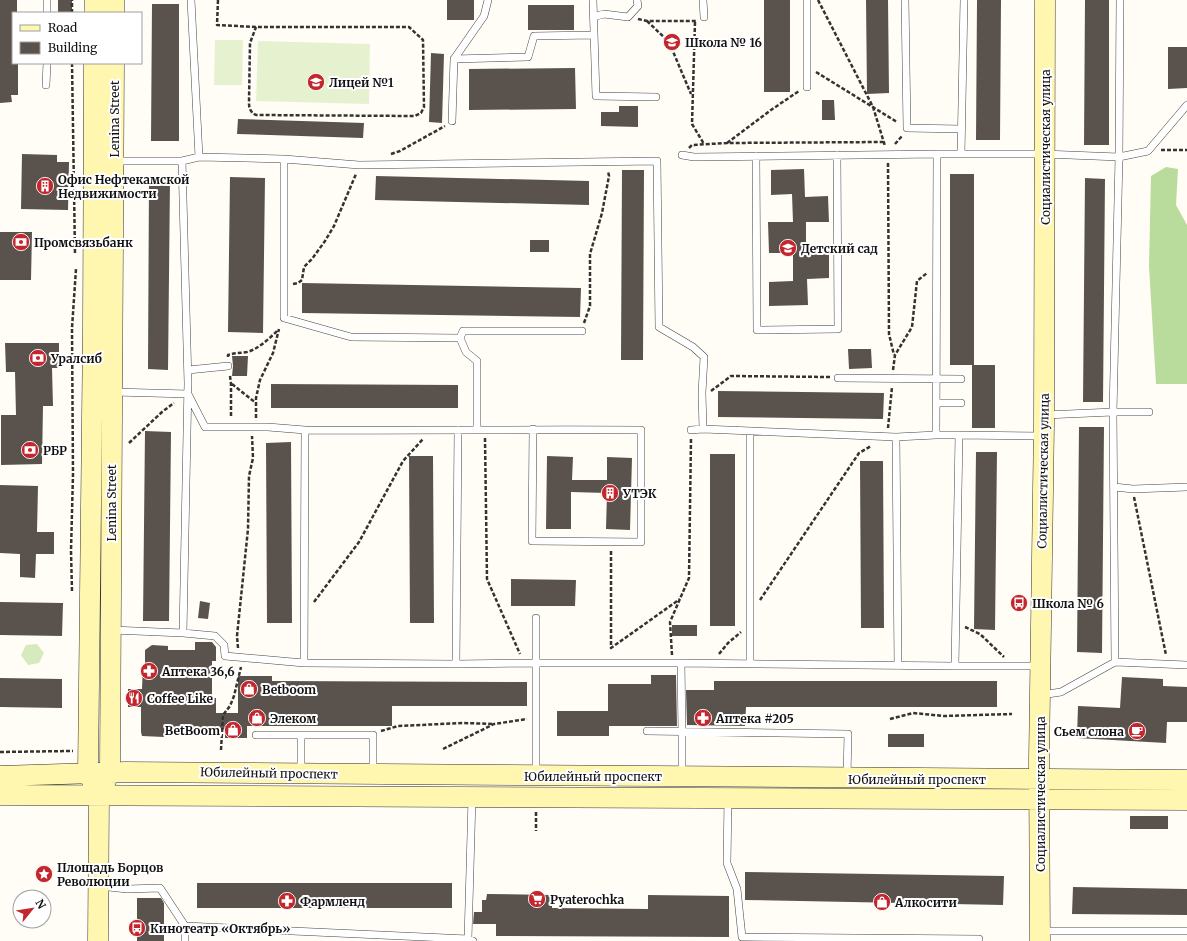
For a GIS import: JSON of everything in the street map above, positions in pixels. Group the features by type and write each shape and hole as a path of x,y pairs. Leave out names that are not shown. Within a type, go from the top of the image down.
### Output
{"main road":[{"path":"95,0 95,12"},
{"path":"114,0 114,12"},
{"name":"Социалистическая улица","path":"1040,936 1040,780 1044,436 1045,0"},
{"name":"Lenina Street","path":"88,773 93,344 94,64"},
{"name":"Lenina Street","path":"98,941 99,795 110,772 114,64"},
{"name":"Юбилейный проспект","path":"0,776 110,772 536,776 692,786 728,799 1187,800"},
{"path":"88,773 99,795"},
{"name":"Юбилейный проспект","path":"0,795 472,797 847,778 1187,780"}],"lane":[{"path":"47,0 47,12"},
{"path":"191,0 199,157"},
{"path":"452,121 454,59 484,16 488,0"},
{"path":"593,0 596,96 656,97"},
{"path":"593,17 604,14 628,17 638,6 638,0"},
{"path":"703,0 704,17"},
{"path":"806,87 807,0"},
{"path":"906,0 907,128 961,129"},
{"path":"961,154 964,0"},
{"path":"1115,662 1113,412 1119,157 1120,0"},
{"path":"454,59 528,57 534,36 594,35"},
{"path":"46,64 46,85"},
{"path":"682,155 694,157 888,154 1044,154 1119,157 1148,151 1187,105"},
{"path":"936,434 937,154"},
{"path":"756,156 757,330 838,329 837,155"},
{"path":"113,161 182,161 199,157 284,159 359,166 657,161 659,327 693,347 704,357 702,393 703,429"},
{"path":"284,159 284,318 351,337 460,338"},
{"path":"182,161 188,370 183,633"},
{"path":"477,430 477,361 466,352 460,338 463,331 582,331"},
{"path":"188,370 228,366"},
{"path":"838,378 961,379"},
{"path":"112,392 188,394"},
{"path":"188,394 205,427 254,427 305,430 533,429 641,430 641,542 532,541 533,429"},
{"path":"936,403 961,403"},
{"path":"1044,415 1149,412"},
{"path":"691,430 703,429 750,432 887,436 936,434 1044,436"},
{"path":"304,663 305,430"},
{"path":"456,664 458,430"},
{"path":"750,432 750,664"},
{"path":"955,666 959,435"},
{"path":"896,436 898,666"},
{"path":"1114,487 1187,487"},
{"path":"536,618 536,776"},
{"path":"110,630 215,636 224,646 225,656 304,663 712,663 898,666 1041,666"},
{"path":"1041,695 1061,692 1115,662 1187,665"},
{"path":"681,663 682,732 692,786"},
{"path":"647,731 848,734 847,778"},
{"path":"256,734 373,735 373,774"},
{"path":"301,735 301,774"},
{"path":"185,926 470,940 472,797"},
{"path":"728,799 727,863 737,889 741,939 979,939"},
{"path":"98,886 127,889 160,888 185,926 185,941"},
{"path":"1040,936 1187,931"}],"path":[{"path":"72,0 72,12"},
{"path":"218,0 218,25 409,27 422,40 424,108 421,113 416,116 252,114 249,109 250,43 256,26"},
{"path":"712,663 728,643 740,633 860,453 887,436 895,355 889,334 888,154 874,107 818,0"},
{"path":"628,17 647,21 695,22 704,17"},
{"path":"647,21 669,42 692,96"},
{"path":"695,22 692,124 704,144"},
{"path":"72,64 76,260"},
{"path":"807,66 907,128 888,154"},
{"path":"727,143 771,110 806,87"},
{"path":"386,156 400,151 452,121"},
{"path":"1148,151 1187,150"},
{"path":"582,331 590,306 590,254 602,213 609,176 605,162"},
{"path":"285,284 298,284 302,280 304,268 312,260 334,226 359,166"},
{"path":"895,355 912,327 917,281 937,265"},
{"path":"72,597 72,328 76,268"},
{"path":"221,750 223,715 230,706 240,674 240,657 237,646 237,636 244,552 248,529 249,476 253,458 252,432 254,427 256,398 260,380 273,353 279,329 284,318"},
{"path":"249,352 268,340 279,329"},
{"path":"702,393 712,391 731,376 838,378"},
{"path":"231,427 231,384 256,403"},
{"path":"128,444 162,412 188,394"},
{"path":"304,615 359,542 403,461 432,430"},
{"path":"485,430 487,579 524,663"},
{"path":"672,664 670,622 689,578 691,430"},
{"path":"1133,488 1167,664"},
{"path":"611,542 611,648 680,599"},
{"path":"955,622 980,634 1012,665"},
{"path":"890,719 913,713 944,716 1012,714"},
{"path":"373,735 385,729 398,726 463,723 494,724 535,717"},
{"path":"443,749 494,724"}],"green space":[{"path":"215,40 243,40 242,85 214,85"},
{"path":"258,41 370,44 369,104 256,101"},
{"path":"1166,167 1178,169 1176,205 1187,225 1187,384 1156,384 1149,266 1151,176"},
{"path":"37,644 44,653 39,663 28,665 21,655 26,645"}],"building":[{"path":"0,0 17,0 17,12 12,12 12,64 18,64 18,95 11,95 12,102 0,103"},
{"path":"58,0 72,0 72,12 58,12"},
{"path":"447,0 474,0 474,20 447,20"},
{"path":"764,0 790,0 790,92 764,92"},
{"path":"866,0 888,0 889,93 867,94"},
{"path":"977,0 1001,0 1000,140 976,140"},
{"path":"1085,0 1109,0 1109,145 1084,145"},
{"path":"152,4 179,4 179,141 151,141"},
{"path":"528,5 574,5 574,30 528,30"},
{"path":"1168,47 1187,47 1187,88 1168,89"},
{"path":"431,53 444,54 442,123 429,122"},
{"path":"575,68 576,109 469,110 469,69"},
{"path":"822,100 834,100 835,120 822,120"},
{"path":"619,106 638,106 638,127 601,126 601,112 619,112"},
{"path":"238,119 364,123 363,138 237,134"},
{"name":"Офис Нефтекамской Недвижимости","path":"22,154 57,155 57,162 69,162 68,210 21,209"},
{"path":"804,169 805,197 828,196 829,222 806,222 806,252 829,252 829,278 807,279 808,305 769,306 769,282 793,281 793,253 769,253 768,222 793,222 792,194 771,195 771,170"},
{"path":"622,170 644,170 643,360 621,360"},
{"path":"950,174 974,174 974,365 950,365"},
{"path":"376,176 589,181 589,205 375,200"},
{"path":"230,177 265,178 263,333 228,332"},
{"path":"1085,178 1105,179 1103,402 1083,402"},
{"path":"149,180 170,180 168,370 148,369"},
{"path":"0,232 32,232 31,280 0,280"},
{"path":"530,240 549,240 549,252 530,252"},
{"path":"302,283 581,288 580,317 302,313"},
{"path":"5,343 59,343 59,368 52,368 53,406 43,406 42,464 1,465 1,415 16,415 15,372 6,372"},
{"path":"848,349 871,349 872,368 849,369"},
{"path":"232,356 248,356 247,376 232,376"},
{"path":"972,365 995,365 995,428 972,428"},
{"path":"271,384 458,385 458,408 271,408"},
{"path":"718,391 884,393 883,419 718,417"},
{"path":"1079,427 1104,427 1102,653 1077,652"},
{"path":"145,431 171,432 169,621 143,621"},
{"path":"291,442 292,623 267,623 266,443"},
{"path":"976,452 997,452 995,630 974,629"},
{"path":"710,454 735,454 735,626 710,626"},
{"path":"409,456 433,456 434,623 410,623"},
{"name":"УТЭК","path":"547,456 573,457 572,480 607,480 607,457 632,458 630,530 606,529 607,493 571,492 571,529 546,529"},
{"path":"860,461 883,461 884,628 861,628"},
{"path":"0,485 38,486 37,532 54,532 54,554 36,554 35,578 20,577 20,554 0,553"},
{"path":"511,579 576,580 575,606 511,606"},
{"path":"200,601 210,603 208,619 198,618"},
{"path":"0,602 63,603 62,636 0,635"},
{"path":"672,625 697,625 697,636 672,636"},
{"path":"195,642 212,642 216,647 216,661 212,661 212,698 216,698 216,713 238,713 238,676 272,676 272,681 527,682 527,706 392,706 392,726 247,726 247,738 225,738 225,729 211,734 164,733 164,737 142,736 141,707 128,707 128,689 142,689 145,650 152,645 168,646 168,650 195,650"},
{"path":"651,675 676,675 677,726 609,726 609,736 557,736 557,711 608,711 608,684 651,684"},
{"path":"1122,677 1163,679 1163,686 1187,687 1187,722 1167,722 1166,743 1077,738 1078,706 1120,708"},
{"path":"0,678 62,679 62,708 0,707"},
{"path":"714,681 997,681 997,707 746,707 745,726 687,725 686,690 714,690"},
{"path":"888,734 924,734 924,747 888,747"},
{"path":"1130,816 1168,816 1168,829 1130,829"},
{"path":"745,872 1004,876 1003,905 745,900"},
{"path":"197,883 452,883 452,908 197,908"},
{"path":"1073,887 1187,889 1187,915 1072,914"},
{"path":"487,894 552,895 552,908 648,909 648,895 729,896 729,937 496,936 496,924 473,924 474,912 482,912 482,900 486,900"},
{"path":"137,898 161,898 164,903 164,941 137,941"}],"place":[{"name":"Школа № 16","path":"672,42"},
{"name":"Лицей №1","path":"316,82"},
{"name":"Офис Нефтекамской Недвижимости","path":"45,186"},
{"name":"Промсвязьбанк","path":"21,242"},
{"name":"Детский сад","path":"788,248"},
{"name":"Уралсиб","path":"38,358"},
{"name":"РБР","path":"30,450"},
{"name":"УТЭК","path":"610,493"},
{"name":"Школа № 6","path":"1019,603"},
{"name":"Аптека 36,6","path":"149,671"},
{"name":"Betboom","path":"249,689"},
{"name":"Coffee Like","path":"134,698"},
{"name":"Элеком","path":"257,718"},
{"name":"Аптека #205","path":"703,718"},
{"name":"BetBoom","path":"233,730"},
{"name":"Сьем слона","path":"1137,731"},
{"name":"Площадь Борцов Революции","path":"44,874"},
{"name":"Pyaterochka","path":"537,899"},
{"name":"Фармленд","path":"287,901"},
{"name":"Алкосити","path":"882,902"},
{"name":"Кинотеатр «Октябрь»","path":"137,928"}]}
